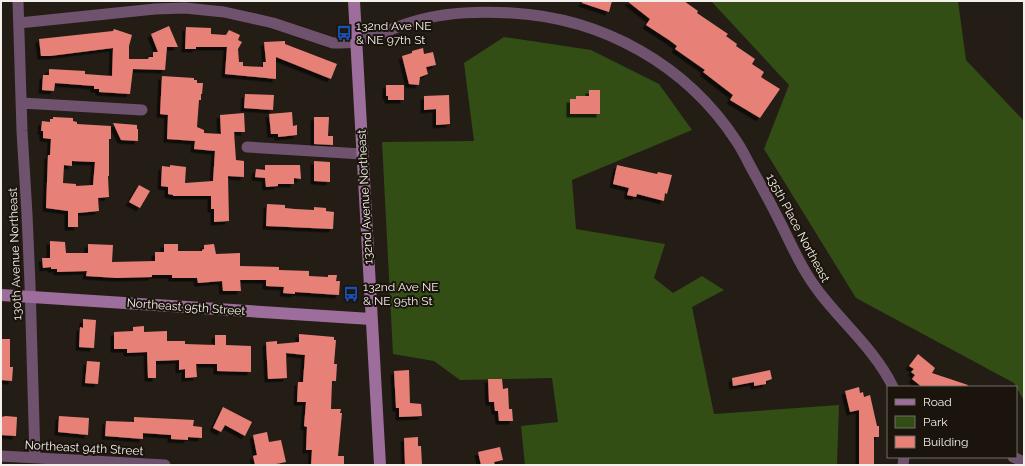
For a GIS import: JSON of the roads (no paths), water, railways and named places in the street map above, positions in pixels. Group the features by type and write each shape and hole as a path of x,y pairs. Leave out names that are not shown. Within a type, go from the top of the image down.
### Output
{"street":[{"name":"130th Avenue Northeast","path":"18,1 35,458"},
{"name":"132nd Avenue Northeast","path":"354,1 380,465"},
{"name":"135th Place Northeast","path":"19,23 155,9 185,8 224,12 273,23 333,43 356,42 412,22 439,16 477,13 512,13 548,17 580,24 610,35 643,52 674,72 701,96 723,122 738,143 805,271 818,292 885,371 892,386"},
{"path":"22,102 142,110"},
{"path":"247,147 362,154"},
{"name":"Northeast 95th Street","path":"1,295 371,319"},
{"name":"Northeast 94th Street","path":"1,456 165,465"}],"place":[{"name":"132nd Ave NE & NE 97th St","path":"344,33"},
{"name":"132nd Ave NE & NE 95th St","path":"351,294"}]}
